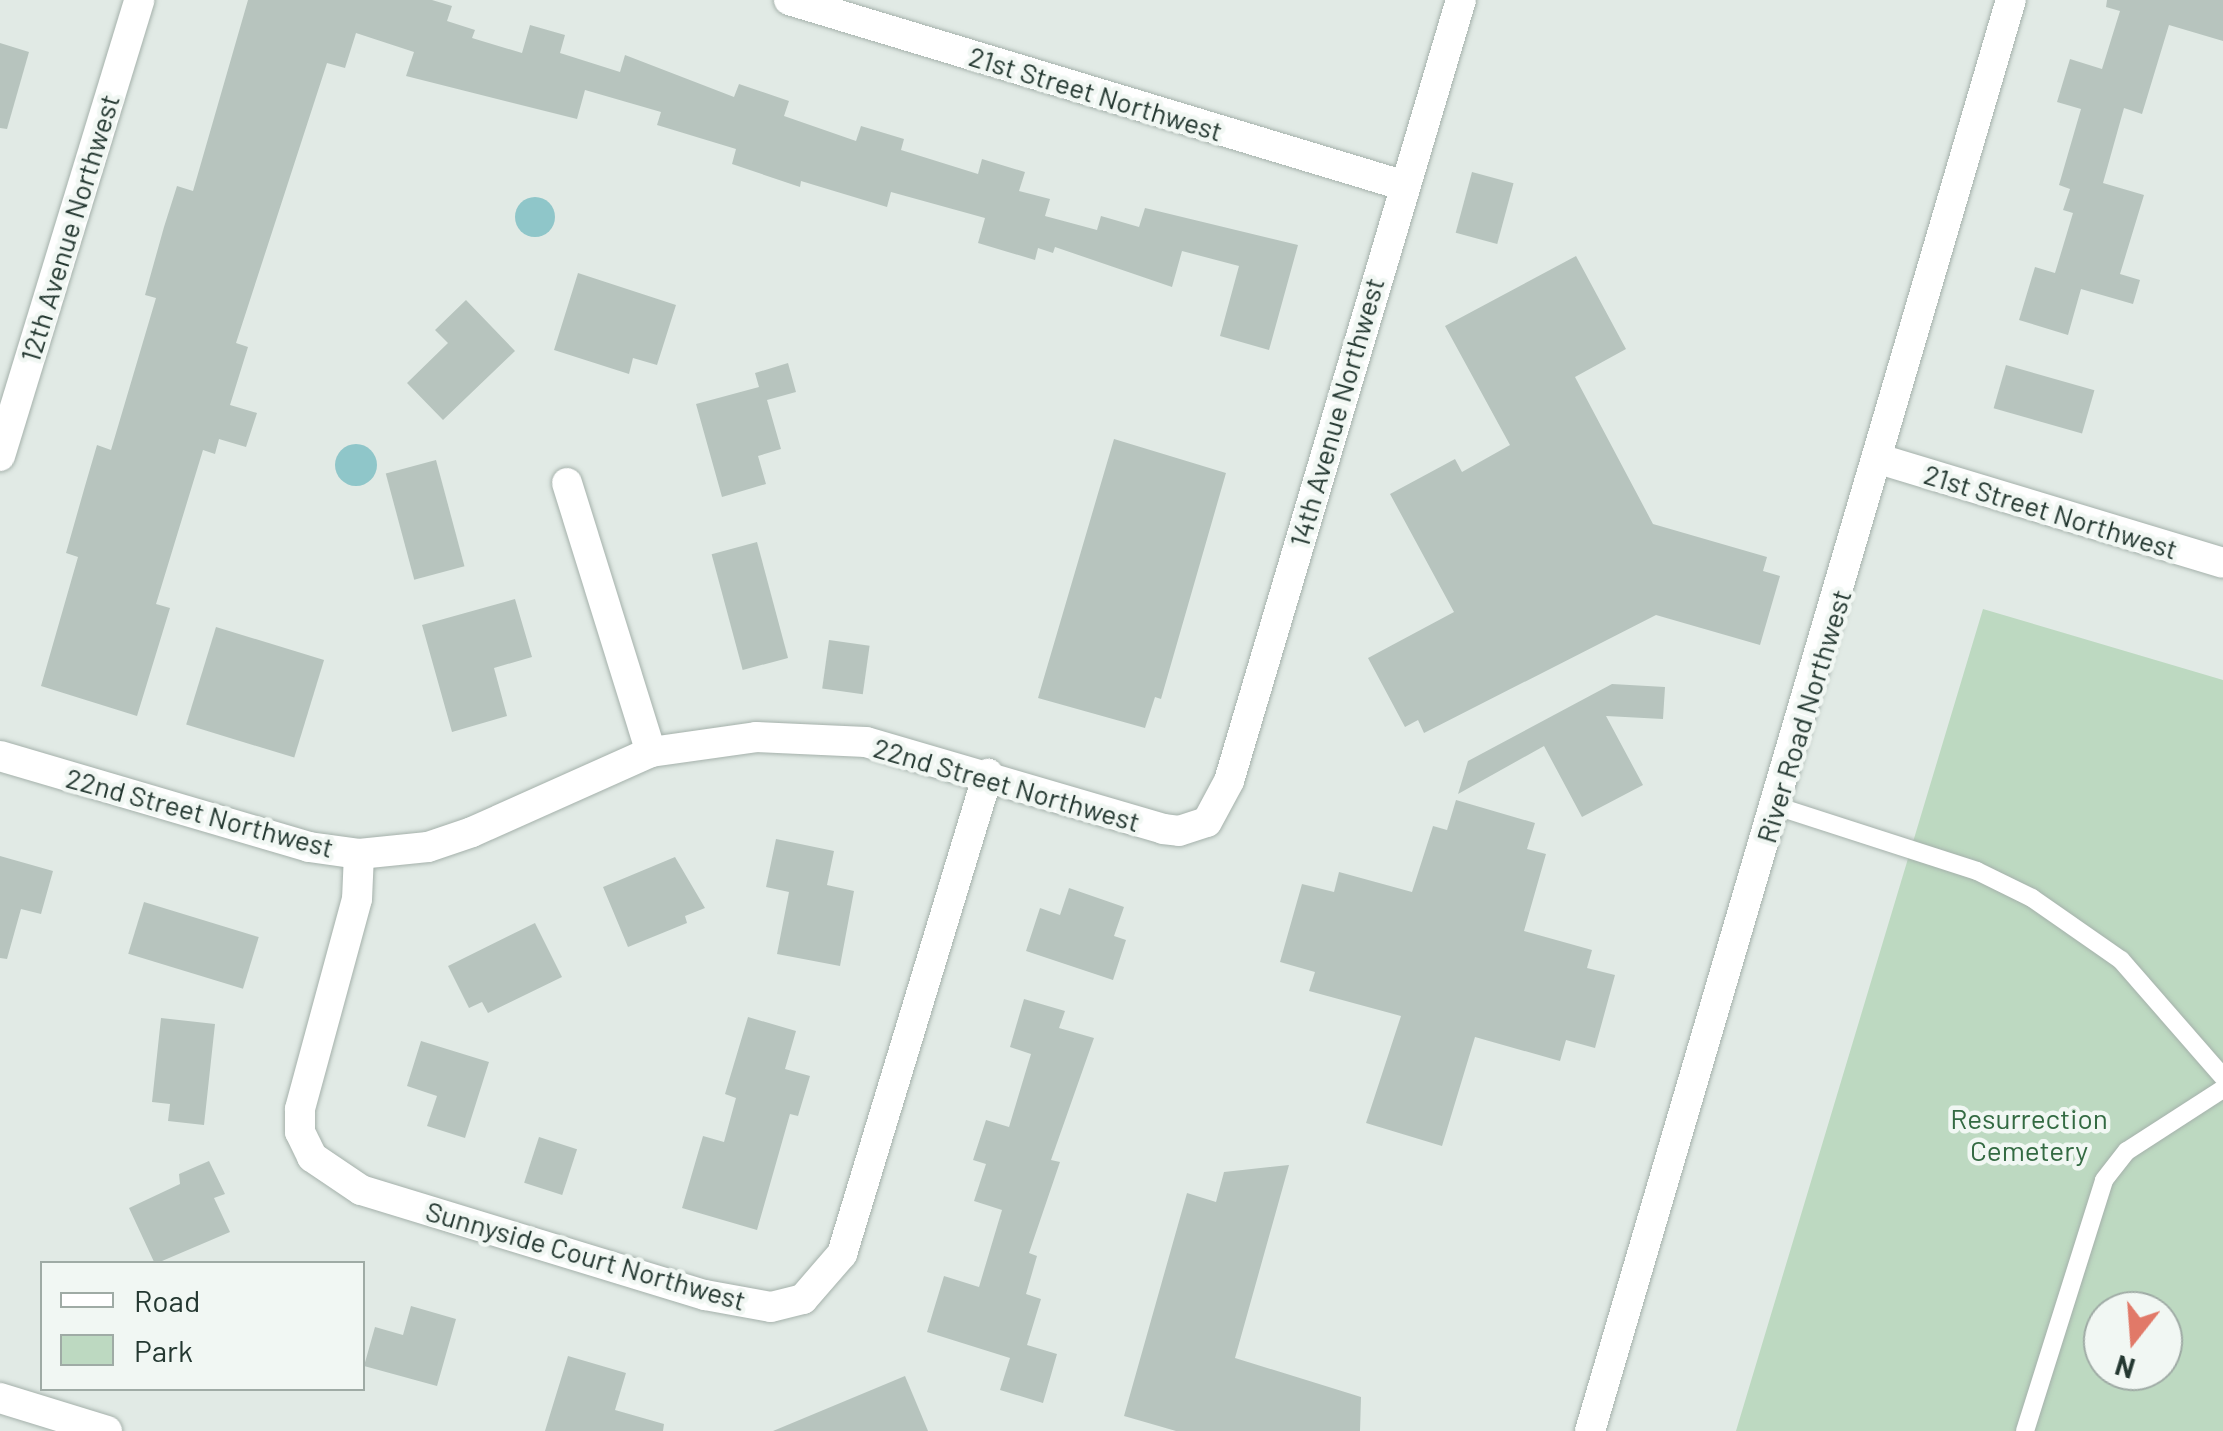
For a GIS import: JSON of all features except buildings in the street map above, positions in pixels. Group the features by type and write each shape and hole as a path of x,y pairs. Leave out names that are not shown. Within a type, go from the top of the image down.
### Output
{"street":[{"name":"12th Avenue Northwest","path":"0,456 138,0"},
{"name":"21st Street Northwest","path":"789,0 1402,185"},
{"name":"14th Avenue Northwest","path":"1207,822 1229,781 1402,185 1461,0"},
{"name":"River Road Northwest","path":"1590,1431 2011,0"},
{"name":"21st Street Northwest","path":"1879,459 2223,563"},
{"path":"567,484 651,752"},
{"name":"22nd Street Northwest","path":"0,756 309,847 359,854 428,847 472,832 651,752 698,742 812,737 866,742 988,774 1163,829 1207,822"},
{"name":"Sunnyside Court Northwest","path":"359,854 357,899 300,1109 300,1132 312,1157 361,1190 705,1295 771,1306 803,1299 826,1280 842,1254 988,774"},
{"path":"0,1398 107,1431"}],"lane":[{"path":"1776,806 1977,871 2032,898 2121,960 2223,1077"},
{"path":"2025,1431 2104,1180 2126,1151 2223,1090"}],"green space":[{"name":"Resurrection Cemetery","path":"1983,609 2223,680 2223,1431 1736,1431"}],"water":[{"path":"535,197 549,203 555,217 549,231 535,237 521,231 515,217 521,203"},
{"path":"356,444 371,450 377,465 371,480 356,486 341,480 335,465 341,450"}]}
